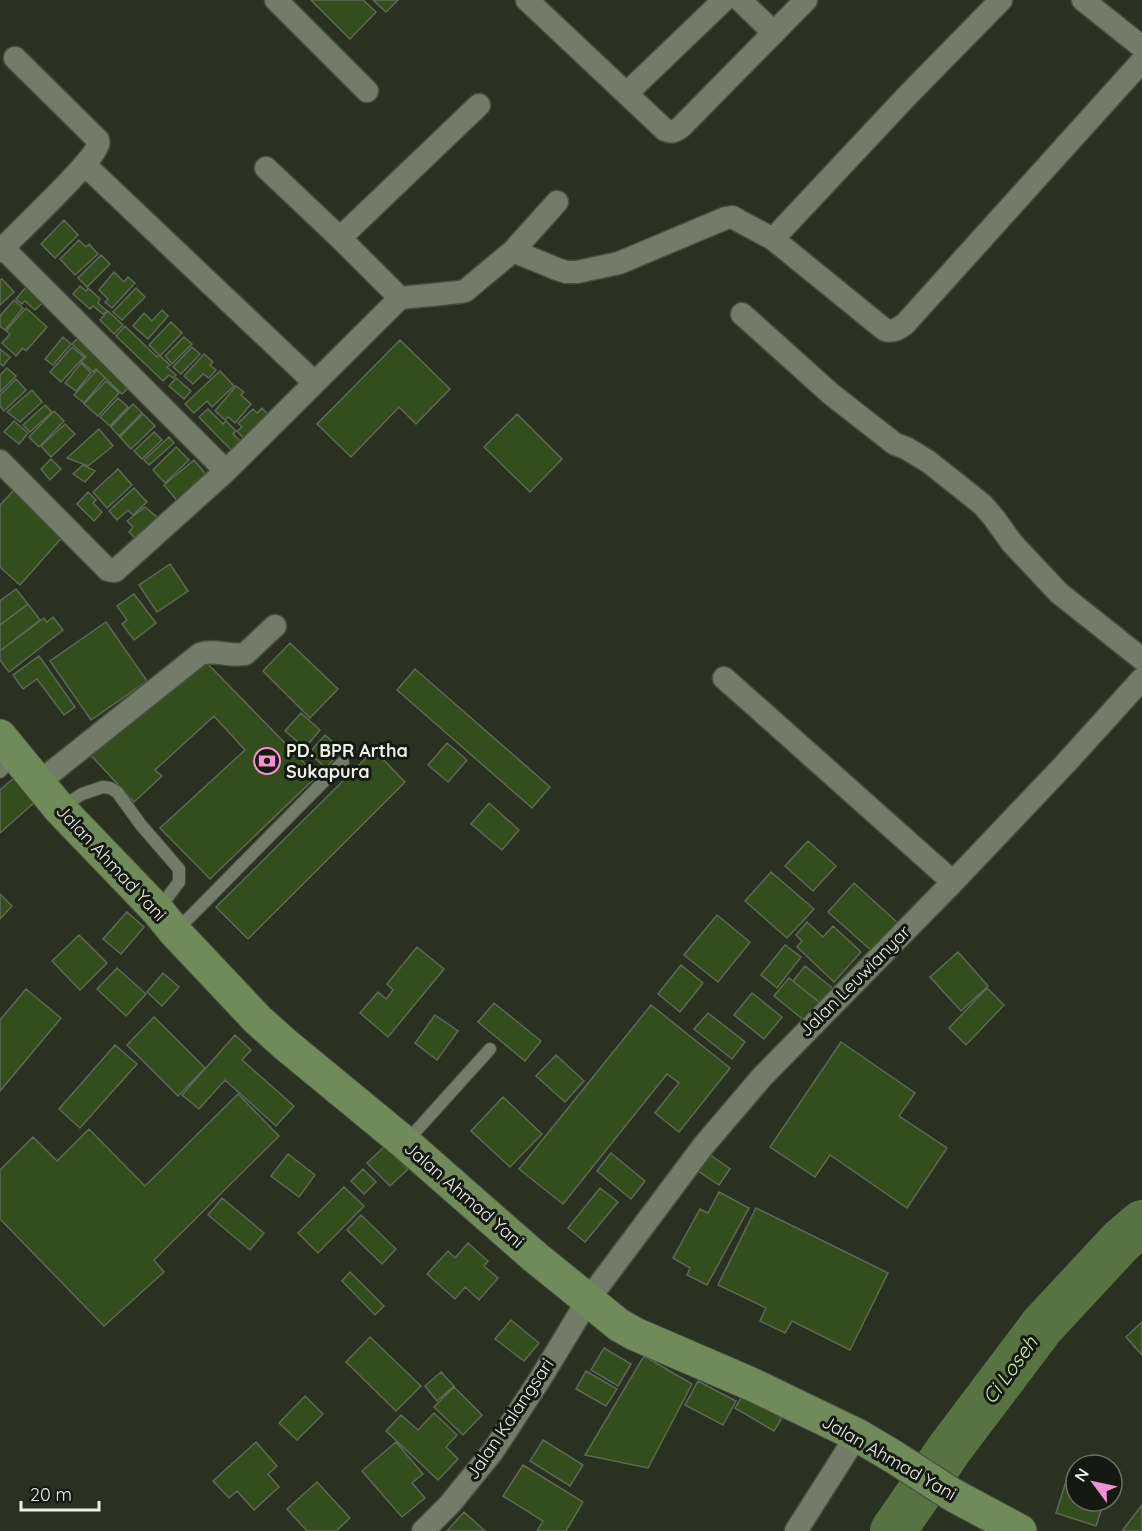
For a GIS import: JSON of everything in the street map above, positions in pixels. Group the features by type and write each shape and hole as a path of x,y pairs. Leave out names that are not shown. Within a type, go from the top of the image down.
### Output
{"street":[{"path":"276,0 367,91"},
{"path":"526,0 665,130 670,132 676,131 806,0"},
{"path":"627,93 724,0"},
{"path":"740,0 774,33"},
{"path":"773,239 907,96 1002,0"},
{"path":"1083,0 1142,47"},
{"path":"15,58 99,142 85,165 1,250 226,471"},
{"path":"513,251 566,272 576,272 619,263 729,217 736,218 773,239 885,330 891,332 897,330 912,315 1142,61"},
{"path":"340,238 479,105"},
{"path":"85,165 314,382"},
{"path":"266,168 400,298"},
{"path":"0,461 108,570 115,571 226,471 400,298 465,291 513,251 557,202"},
{"path":"742,314 839,401 895,444 929,462 983,505 1012,543 1059,593 1142,659"},
{"path":"38,783 200,654 213,651 245,654 275,626"},
{"path":"724,678 953,882"},
{"name":"Jalan Leuwianyar","path":"588,1300 704,1145 762,1077 953,882 1142,679"},
{"name":"Jalan Ahmad Yani","path":"5,755 38,783 258,1020 405,1143 535,1257 619,1325 634,1334 751,1384 857,1435 953,1495 1020,1531"},
{"name":"Jalan Kalangsari","path":"423,1531 450,1504 493,1451 588,1300"},
{"path":"796,1531 857,1435"}],"lane":[{"path":"166,922 343,762"},
{"path":"59,808 82,794 103,787 117,792 141,825 179,869 179,882 166,922"},
{"path":"405,1143 490,1048"}],"building":[{"path":"311,0 363,0 376,12 350,39"},
{"path":"373,0 398,0 386,12"},
{"path":"64,220 78,235 55,258 41,244"},
{"path":"79,240 86,247 89,244 98,254 75,275 60,259"},
{"path":"101,255 110,264 87,287 78,278"},
{"path":"114,272 124,282 128,277 135,283 112,308 105,302 108,299 99,290"},
{"path":"2,279 14,292 0,305 0,280"},
{"path":"80,286 86,291 88,288 100,299 98,303 107,311 103,314 93,306 90,309 73,294"},
{"path":"26,287 43,302 35,310 25,301 22,304 16,299"},
{"path":"136,288 145,297 122,320 113,312"},
{"path":"14,300 23,308 5,330 0,326 0,316"},
{"path":"26,308 47,327 26,351 23,348 16,356 2,343 10,334 6,331"},
{"path":"162,310 168,316 148,339 133,326 144,313 152,321"},
{"path":"108,311 123,325 114,334 100,320"},
{"path":"171,322 182,333 160,356 149,345"},
{"path":"125,326 157,357 159,355 170,365 167,367 176,375 173,378 169,375 163,381 116,336"},
{"path":"63,337 71,344 53,365 45,359"},
{"path":"79,337 131,385 122,394 96,369 93,372 81,361 86,357 72,344"},
{"path":"184,337 192,344 172,364 165,356"},
{"path":"400,340 450,389 416,424 399,407 351,457 317,424"},
{"path":"72,347 84,357 61,382 50,372"},
{"path":"192,347 200,354 181,374 173,367"},
{"path":"0,349 10,357 3,366 0,363"},
{"path":"204,354 213,362 210,365 216,370 209,378 203,374 193,384 184,376"},
{"path":"81,363 91,373 76,391 65,383"},
{"path":"7,368 16,376 0,392 0,375"},
{"path":"97,370 105,378 84,403 74,395"},
{"path":"220,371 234,386 212,407 207,401 194,413 185,404"},
{"path":"176,378 191,391 184,399 169,386"},
{"path":"16,379 26,390 4,411 0,406 0,395"},
{"path":"106,381 119,393 98,416 84,404"},
{"path":"236,386 244,392 241,395 251,404 235,423 228,417 225,420 215,411"},
{"path":"32,390 42,402 20,422 7,412"},
{"path":"118,398 128,407 110,426 100,417"},
{"path":"133,404 142,413 119,436 111,427"},
{"path":"45,405 52,412 30,432 23,425"},
{"path":"262,408 273,420 248,443 237,431 242,427 238,423 253,409 257,413"},
{"path":"208,409 223,424 226,421 236,431 233,434 243,444 234,453 199,417"},
{"path":"54,411 64,421 39,447 29,437"},
{"path":"143,414 155,426 131,449 120,437"},
{"path":"517,414 562,459 530,492 484,447"},
{"path":"14,421 28,433 19,444 4,432"},
{"path":"65,424 75,434 51,457 41,446"},
{"path":"99,429 113,446 88,466 67,458"},
{"path":"154,432 162,440 142,459 134,451"},
{"path":"169,437 174,443 149,465 144,460"},
{"path":"176,447 189,460 165,483 153,470"},
{"path":"51,459 61,469 50,480 41,469"},
{"path":"194,460 209,478 180,504 164,485"},
{"path":"83,465 95,471 85,482 73,474"},
{"path":"118,469 132,485 107,508 93,492"},
{"path":"134,488 147,502 133,515 128,510 117,520 109,511"},
{"path":"14,490 64,535 20,585 0,567 0,505"},
{"path":"88,492 96,500 93,503 102,512 94,521 77,504"},
{"path":"145,507 164,523 136,539 129,532 133,527 127,521"},
{"path":"170,564 188,591 157,612 139,585"},
{"path":"16,589 28,604 0,625 0,601"},
{"path":"134,594 156,623 134,640 122,624 127,620 117,606"},
{"path":"28,604 40,620 0,651 0,625"},
{"path":"53,617 63,630 9,672 0,660 0,651 44,618 47,622"},
{"path":"106,622 147,681 91,720 50,661"},
{"path":"290,643 338,689 310,718 263,671"},
{"path":"39,656 75,707 64,715 37,679 23,689 13,675"},
{"name":"PD. BPR Artha Sukapura","path":"204,660 317,776 210,879 160,828 245,750 214,716 155,770 162,776 134,802 88,752"},
{"path":"415,669 550,787 532,808 397,690"},
{"path":"301,713 320,730 305,748 285,731"},
{"path":"325,735 342,750 326,768 309,753"},
{"path":"447,743 467,760 448,782 428,765"},
{"path":"374,750 405,782 248,939 216,907"},
{"path":"15,777 36,801 0,833 0,790"},
{"path":"489,803 519,830 502,850 471,824"},
{"path":"808,841 836,866 813,891 785,866"},
{"path":"771,872 814,909 787,938 745,901"},
{"path":"854,883 899,924 873,952 828,912"},
{"path":"0,894 12,906 0,919"},
{"path":"127,912 144,927 121,954 103,939"},
{"path":"717,915 750,942 718,982 684,955"},
{"path":"807,922 823,937 833,926 861,952 834,982 797,947 802,941 796,935"},
{"path":"79,935 107,963 80,990 52,961"},
{"path":"785,945 801,957 777,988 761,975"},
{"path":"417,947 444,969 388,1037 360,1013 378,992 386,999 393,990 387,984"},
{"path":"958,952 988,986 961,1011 930,977"},
{"path":"681,965 703,983 680,1012 658,994"},
{"path":"805,966 835,990 823,1005 793,981"},
{"path":"117,968 146,994 126,1016 97,989"},
{"path":"163,973 179,987 162,1006 147,992"},
{"path":"789,978 820,1003 805,1021 774,996"},
{"path":"987,988 1004,1005 966,1045 949,1028"},
{"path":"26,989 61,1018 0,1091 0,1020"},
{"path":"752,993 782,1017 764,1039 734,1015"},
{"path":"494,1003 541,1041 525,1061 478,1022"},
{"path":"651,1005 730,1068 679,1132 655,1113 679,1083 667,1074 563,1204 519,1169"},
{"path":"708,1013 745,1042 732,1059 694,1029"},
{"path":"435,1015 458,1031 437,1060 415,1043"},
{"path":"154,1017 205,1068 178,1096 127,1045"},
{"path":"235,1035 251,1050 242,1060 294,1106 276,1126 225,1080 199,1109 182,1095"},
{"path":"841,1042 915,1093 899,1116 947,1148 907,1208 830,1155 815,1177 770,1147"},
{"path":"115,1045 137,1064 80,1128 59,1109"},
{"path":"556,1055 584,1081 565,1102 536,1076"},
{"path":"238,1094 279,1136 154,1260 164,1272 104,1326 0,1219 0,1170 33,1137 57,1161 89,1129 145,1186"},
{"path":"503,1097 542,1134 510,1167 471,1131"},
{"path":"385,1146 408,1169 390,1186 367,1163"},
{"path":"611,1153 645,1181 631,1199 597,1171"},
{"path":"288,1154 315,1175 299,1197 271,1176"},
{"path":"709,1154 730,1169 719,1185 698,1171"},
{"path":"363,1169 376,1182 364,1194 351,1181"},
{"path":"344,1187 364,1206 318,1253 298,1233"},
{"path":"600,1188 618,1202 585,1242 568,1228"},
{"path":"719,1192 749,1208 707,1285 687,1275 690,1268 673,1258 700,1209 708,1213"},
{"path":"222,1198 264,1233 250,1250 208,1215"},
{"path":"756,1208 888,1273 850,1350 792,1321 785,1333 760,1321 766,1308 718,1285"},
{"path":"361,1215 396,1249 382,1264 347,1230"},
{"path":"468,1243 488,1261 484,1266 498,1278 479,1300 465,1287 455,1299 427,1274 448,1251 455,1258"},
{"path":"350,1272 384,1306 375,1315 342,1281"},
{"path":"511,1320 539,1343 524,1361 495,1339"},
{"path":"1142,1322 1142,1355 1126,1337"},
{"path":"370,1337 421,1386 396,1411 346,1362"},
{"path":"604,1348 631,1364 618,1386 591,1370"},
{"path":"644,1356 692,1384 648,1468 585,1455"},
{"path":"586,1371 617,1389 606,1406 576,1389"},
{"path":"441,1372 454,1386 437,1401 425,1386"},
{"path":"698,1381 736,1401 723,1425 685,1405"},
{"path":"454,1387 482,1415 463,1435 434,1407"},
{"path":"743,1395 782,1418 774,1431 735,1408"},
{"path":"305,1396 323,1414 297,1440 279,1423"},
{"path":"434,1413 457,1435 446,1447 458,1459 438,1480 386,1431 401,1415 418,1430"},
{"path":"543,1440 583,1465 570,1486 530,1461"},
{"path":"256,1442 277,1466 268,1474 279,1487 254,1510 237,1491 229,1498 213,1481"},
{"path":"396,1442 423,1474 412,1483 425,1498 402,1517 362,1471"},
{"path":"523,1465 583,1502 566,1531 537,1531 543,1521 503,1496"},
{"path":"317,1482 350,1518 336,1531 307,1531 287,1509"},
{"path":"1064,1488 1064,1513 1100,1513 1096,1526 1056,1513"},
{"path":"1142,1505 1142,1531 1122,1531"},
{"path":"464,1512 485,1531 447,1531"}],"waterway":[{"name":"Ci Loseh","path":"893,1531 950,1448 1042,1326 1121,1241 1142,1223"}],"place":[{"name":"PD. BPR Artha Sukapura","path":"267,761"}]}
